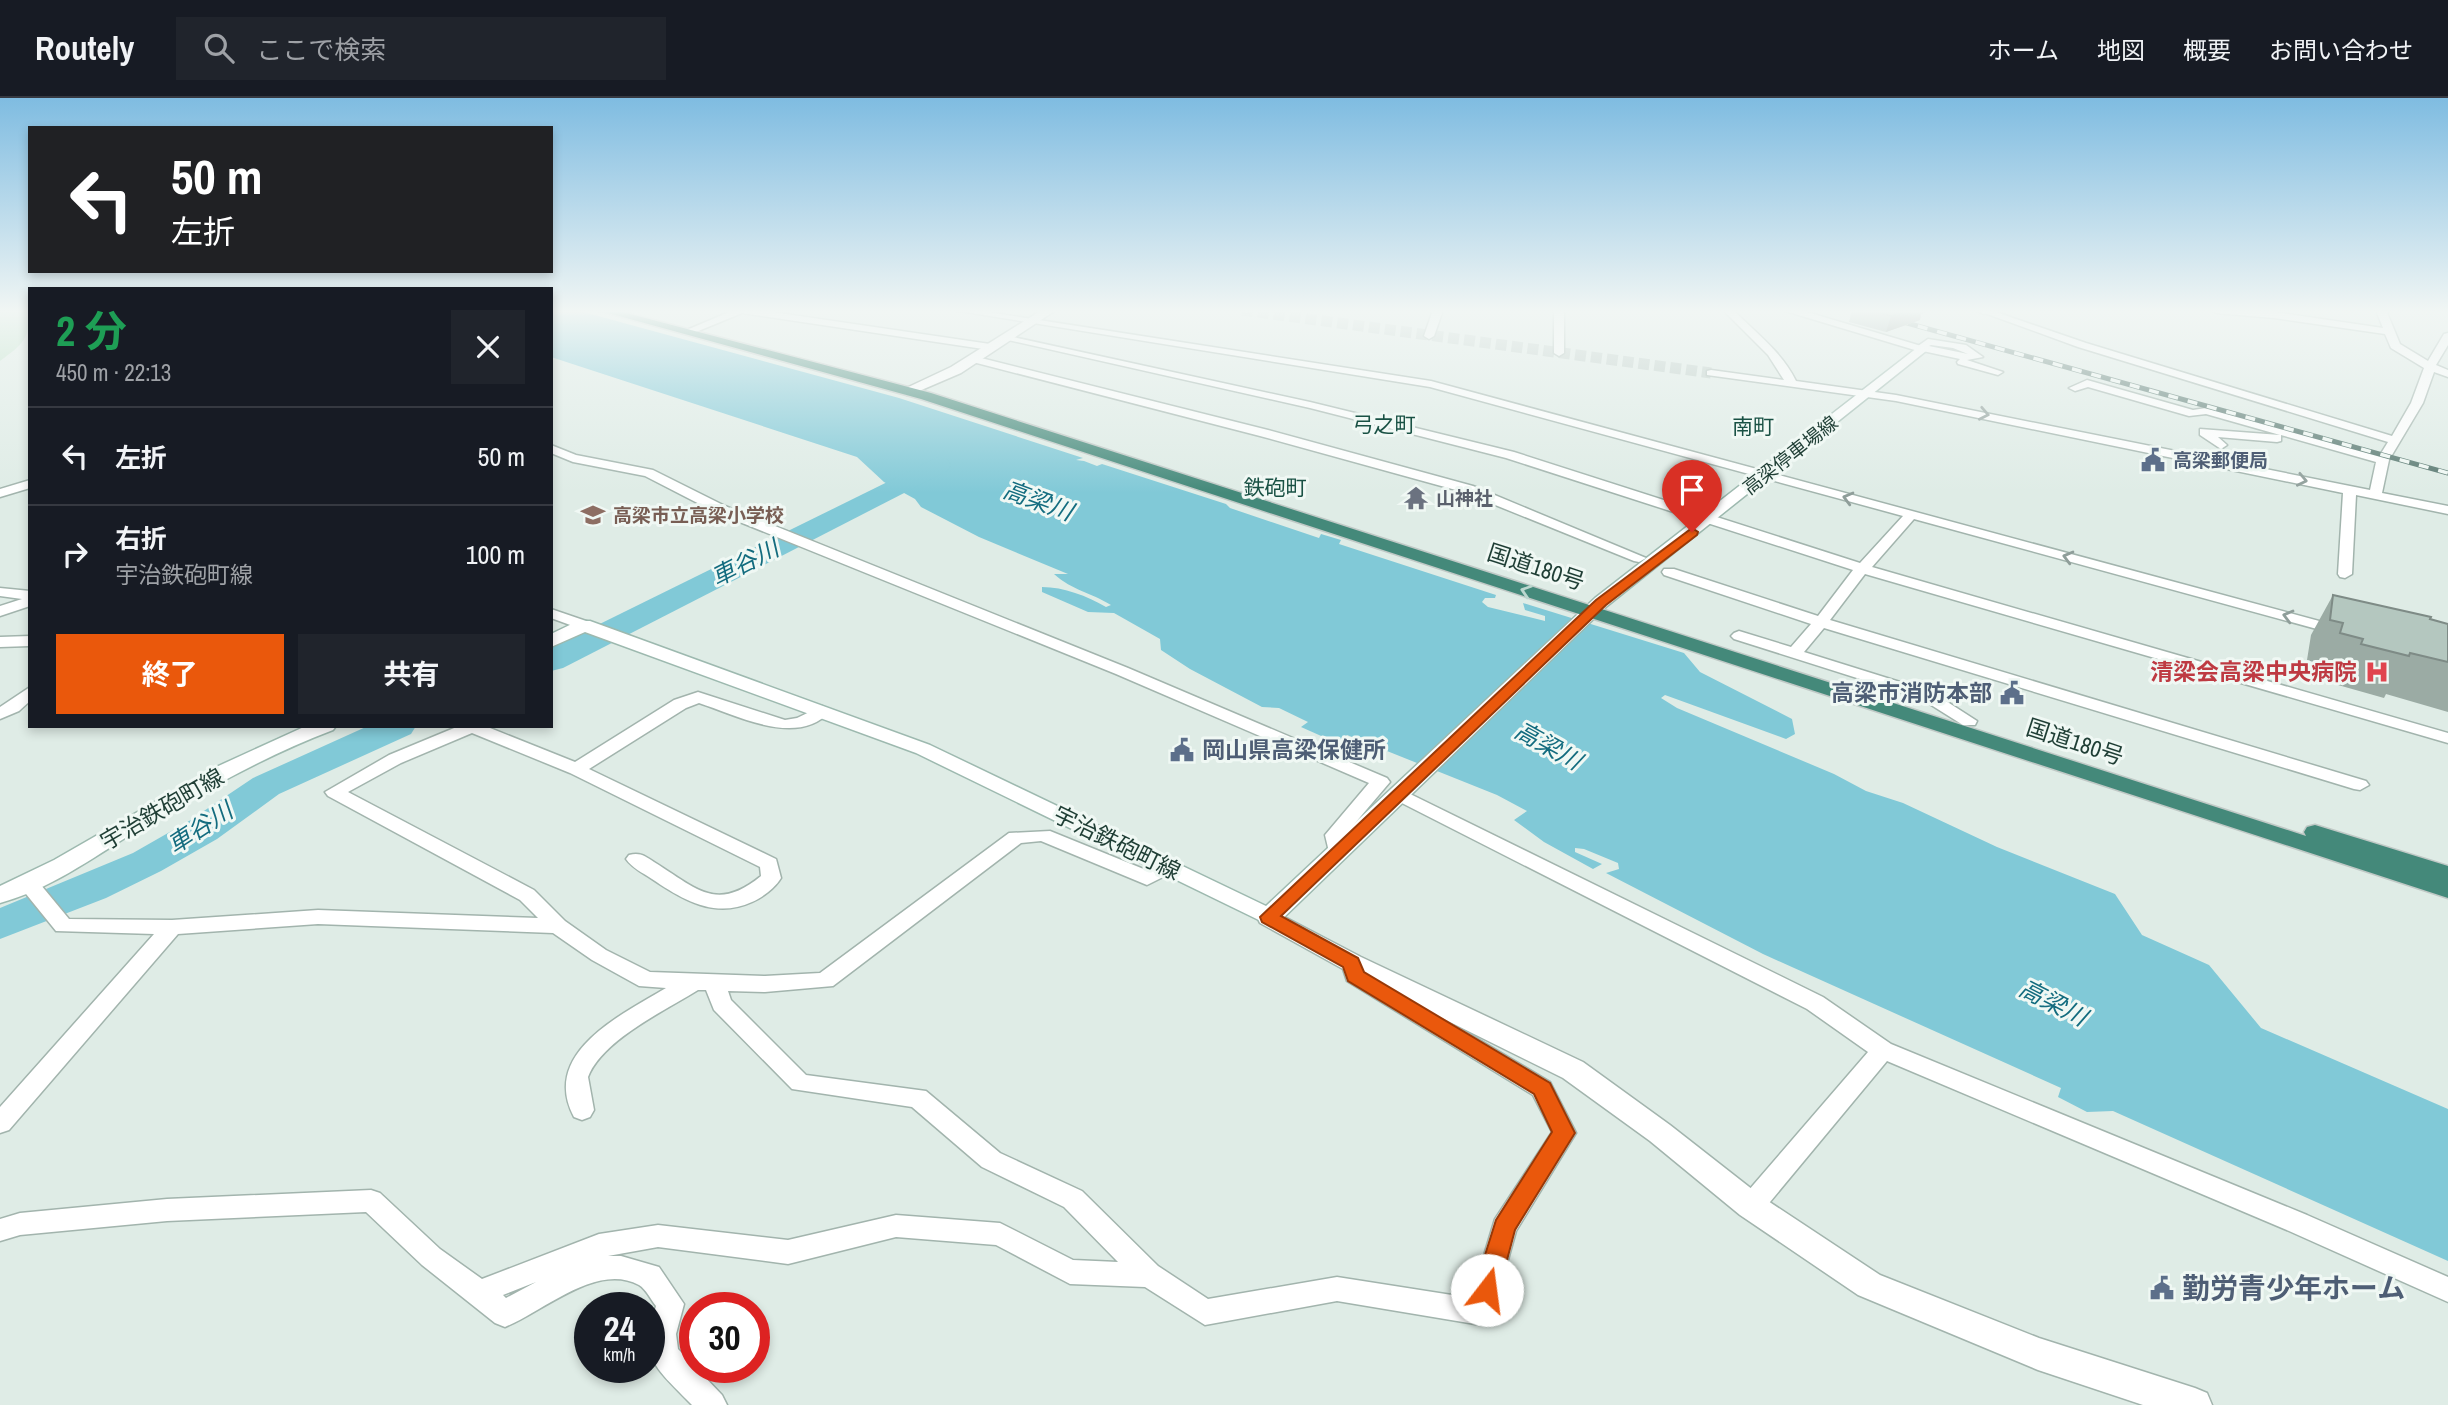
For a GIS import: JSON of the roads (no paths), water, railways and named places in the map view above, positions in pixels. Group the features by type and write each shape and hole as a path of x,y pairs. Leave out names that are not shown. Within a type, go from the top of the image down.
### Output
{"highway":[{"name":"国道180号","path":"838,371 908,391 2448,890"},
{"name":"国道180号","path":"868,371 922,384 1591,612 1969,721 2448,874"}],"main road":[{"path":"908,391 949,371"},
{"name":"高梁停車場線","path":"1591,612 1894,371"},
{"path":"1269,917 1591,612"},
{"path":"553,641 597,630"},
{"name":"宇治鉄砲町線","path":"597,630 922,749 1166,867 1269,917 1352,963 1573,1070 1660,1133 1751,1206 1869,1284 2038,1354 2195,1405"},
{"name":"宇治鉄砲町線","path":"0,895 33,888 215,778 271,749 321,728"}],"street":[{"path":"1020,371 1264,433 1468,489 1639,558"},
{"path":"1156,371 1298,402 1498,452 1712,517 1861,568 2448,738"},
{"path":"1348,371 1431,384 2356,635"},
{"path":"1785,371 1791,383"},
{"path":"2167,371 2393,440"},
{"path":"2375,495 2383,460 2417,403 2429,371"},
{"path":"1711,373 1868,393 2448,510"},
{"path":"2075,388 2087,383 2193,414 2206,411 2383,460"},
{"path":"2221,445 2204,432 2282,439 2289,433"},
{"path":"553,450 573,458 649,473 720,509 1122,671 1381,782 1334,835 1337,852"},
{"path":"0,493 28,485"},
{"path":"2345,574 2350,490"},
{"path":"1794,654 1861,568 1911,515"},
{"path":"1669,572 1821,622 2360,785"},
{"path":"0,592 28,595"},
{"path":"0,611 28,602"},
{"path":"553,614 597,630"},
{"path":"1739,636 1926,695 1969,721"},
{"path":"0,642 28,641"},
{"path":"0,714 13,708 28,694"},
{"path":"576,769 680,704 698,697 784,725 802,722 822,711"},
{"path":"470,728 395,759 334,792 527,895 558,926 599,955 647,979 765,985 825,981 1016,837 1043,835 1147,878 1166,867"},
{"path":"474,728 576,769 769,863 771,878 753,896 726,904 703,900 636,859"},
{"path":"1405,788 1815,1003 1883,1050 2298,1223 2448,1290"},
{"path":"33,888 63,926 172,927 318,917 558,926"},
{"path":"0,1124 172,927"},
{"path":"704,983 800,1083 918,1098 991,1160 1073,1199 1149,1275 1205,1312 1338,1289 1481,1312 1504,1227 1564,1133 1542,1089 1355,976 1352,963"},
{"path":"582,1110 576,1078 582,1059 600,1042 704,983"},
{"path":"1751,1206 1883,1050"},
{"path":"0,1230 20,1224 167,1210 371,1201 431,1257 505,1314 530,1298 597,1268 621,1268 650,1276 670,1304 662,1334 664,1355 712,1405"},
{"path":"479,1292 599,1246 658,1236 788,1252 896,1226 1000,1234 1070,1272 1149,1275"}],"water":[{"name":"高梁川","path":"594,371 800,371 899,398 1083,458 1076,460 1097,466 1102,464 1226,504 1230,508 1319,538 1321,534 1341,540 1339,544 1496,595 1495,598 1485,598 1482,602 1488,607 1545,621 1545,616 1525,610 1523,603 1684,653 1700,672 1792,719 1795,734 1786,739 1665,695 1661,698 1677,708 1834,774 1866,791 1903,803 1997,847 2115,894 2142,935 2209,965 2261,1028 2448,1109 2448,1261 2113,1111 2087,1112 2058,1097 2061,1088 1763,954 1606,873 1619,869 1618,863 1575,848 1575,852 1602,864 1593,869 1544,842 1514,820 1527,811 1497,795 1347,735 1337,743 1301,727 1308,722 1279,708 1262,707 1190,669 1161,650 1160,639 1114,613 1088,612 1042,592 1042,587 1067,590 1106,607 1111,605 1054,574 1068,574 979,537 921,507 915,499 884,482 857,457"}],"waterway":[{"name":"車谷川","path":"553,660 938,465"},
{"name":"車谷川","path":"0,924 91,888 147,862 203,830 266,786 394,728"}],"tunnel":[{"path":"1696,371 1711,373"}],"railway":[{"path":"2080,371 2448,473"}],"place":[{"name":"高梁郵便局","path":"2153,460"},
{"name":"山神社","path":"1416,498"},
{"name":"高梁市立高梁小学校","path":"593,515"},
{"name":"清梁会高梁中央病院","path":"2377,672"},
{"name":"高梁市消防本部","path":"2012,693"},
{"name":"岡山県高梁保健所","path":"1182,750"},
{"name":"勤労青少年ホーム","path":"2162,1288"}],"district":[{"name":"弓之町","path":"1384,425"},
{"name":"南町","path":"1753,427"},
{"name":"鉄砲町","path":"1275,488"}]}
